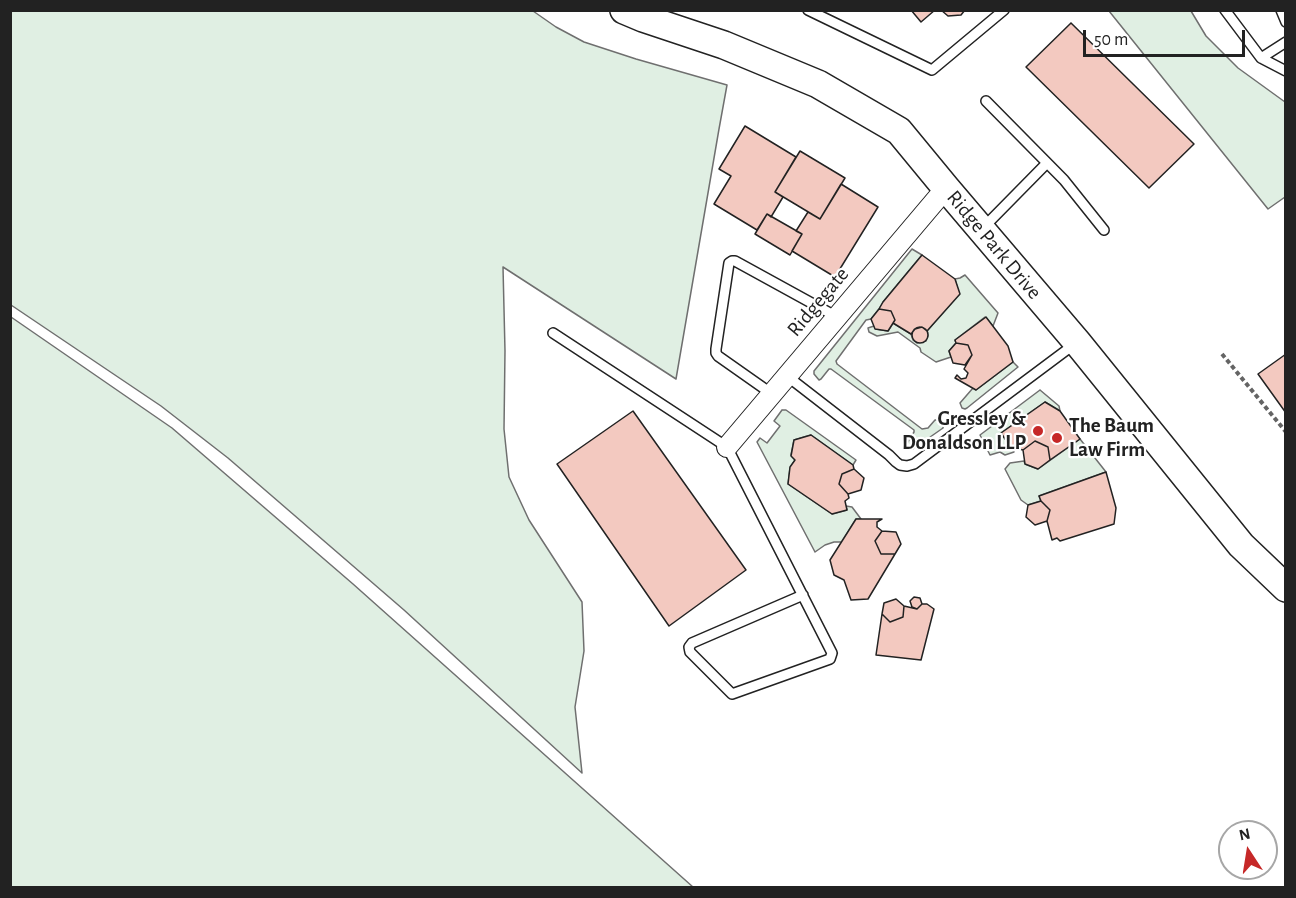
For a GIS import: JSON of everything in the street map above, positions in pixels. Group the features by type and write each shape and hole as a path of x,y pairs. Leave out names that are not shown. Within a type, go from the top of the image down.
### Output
{"street":[{"name":"Ridge Park Drive","path":"624,10 669,22 818,84 899,131 1077,342 1241,545 1286,588"},
{"name":"Ridgegate","path":"727,447 946,188"}],"lane":[{"path":"808,10 932,70 1005,10"},
{"path":"1225,10 1261,58 1286,72"},
{"path":"1281,10 1286,22"},
{"path":"1261,58 1286,42"},
{"path":"986,101 1064,180 1104,230"},
{"path":"981,229 1047,163"},
{"path":"772,394 718,356 716,350 729,263 735,261 837,317"},
{"path":"553,333 727,447 803,595 832,653 830,659 732,694 690,652 689,647 692,643 803,595"},
{"path":"787,376 896,462 907,466 914,464 1077,342"}],"path":[{"path":"1222,354 1286,432"}],"green space":[{"path":"16,10 533,11 584,42 727,85 676,379 503,267 504,429 509,477 529,520 582,602 584,651 575,707 582,773 404,610 228,458 161,406 11,305 10,12"},
{"path":"1109,11 1191,11 1206,36 1238,68 1285,102 1285,197 1268,209"},
{"path":"912,249 922,255 871,319 866,320 836,361 922,429 928,428 935,420 944,423 943,428 913,449 906,445 914,430 831,369 819,380 814,374 814,371"},
{"path":"965,275 998,313 993,326 985,317 955,340 956,343 949,351 951,357 936,362 898,332 877,336 869,332 868,328 874,326 876,329 888,331 893,323 911,334 917,343 926,341 927,331 959,294 955,279"},
{"path":"11,317 172,428 353,584 693,887 11,887"},
{"path":"1013,362 1018,367 967,408 962,408 960,403 973,388 976,390"},
{"path":"1040,390 1059,406 1060,411 1045,402 1001,433 1014,452 1005,455 1000,452 990,455 980,435"},
{"path":"782,410 786,410 856,460 853,465 811,435 794,440 791,455 795,460 790,468 788,484 832,514 847,510 846,506 852,507 861,519 856,519 842,542 825,545 815,552 757,442 760,438 767,443 780,426 774,421"},
{"path":"1080,439 1106,472 1039,496 1041,501 1028,505 1021,500 1005,469 1010,463 1024,461 1025,464 1038,469"}],"building":[{"path":"911,10 935,10 921,22"},
{"path":"941,10 965,10 961,15 948,16"},
{"path":"1071,23 1194,144 1149,188 1026,67"},
{"path":"745,126 796,157 775,192 783,197 771,217 767,214 757,230 714,204 731,176 719,169"},
{"path":"800,151 845,178 820,219 775,192"},
{"path":"841,184 878,207 835,277 792,251 802,234 796,231 808,212 820,219"},
{"path":"767,214 802,234 790,255 755,234"},
{"path":"922,255 955,279 960,294 927,331 922,327 915,329 911,334 893,323 895,320 891,311 879,309"},
{"path":"879,309 891,311 895,320 888,331 875,329 871,319"},
{"path":"986,317 1008,346 1013,362 976,390 955,378 957,375 961,379 966,378 968,373 964,369 972,355 968,345 956,343 955,340"},
{"path":"920,327 926,329 928,335 926,341 920,343 914,341 912,335 914,329"},
{"path":"956,343 968,345 972,355 965,365 953,363 949,351"},
{"path":"1286,354 1286,413 1258,374"},
{"path":"1045,402 1060,411 1080,439 1050,460 1048,447 1035,441 1023,450 1017,445 1012,449 1001,433"},
{"path":"633,411 746,570 669,626 557,464"},
{"path":"811,435 853,465 854,469 842,474 839,484 848,494 849,498 845,501 847,510 832,514 788,484 790,467 795,460 791,456 794,440"},
{"path":"1035,441 1048,447 1050,460 1038,469 1025,464 1023,450"},
{"path":"854,469 864,478 861,490 848,494 839,484 842,474"},
{"path":"1106,472 1116,508 1114,524 1060,541 1057,538 1052,540 1047,521 1050,510 1039,496"},
{"path":"1041,501 1050,510 1047,521 1035,525 1026,517 1028,505"},
{"path":"856,519 882,519 877,522 877,527 882,531 875,541 881,554 895,554 868,599 851,600 844,580 834,575 830,560"},
{"path":"882,531 896,532 901,544 895,554 881,554 875,541"},
{"path":"914,597 920,598 922,604 917,609 912,607 910,601"},
{"path":"896,599 904,606 903,617 890,622 882,614 884,603"},
{"path":"922,604 927,604 934,609 921,660 876,655 882,614 890,622 903,617 904,606 917,609"}],"place":[{"name":"Gressley & Donaldson LLP","path":"1038,431"},
{"name":"The Baum Law Firm","path":"1057,438"}]}
